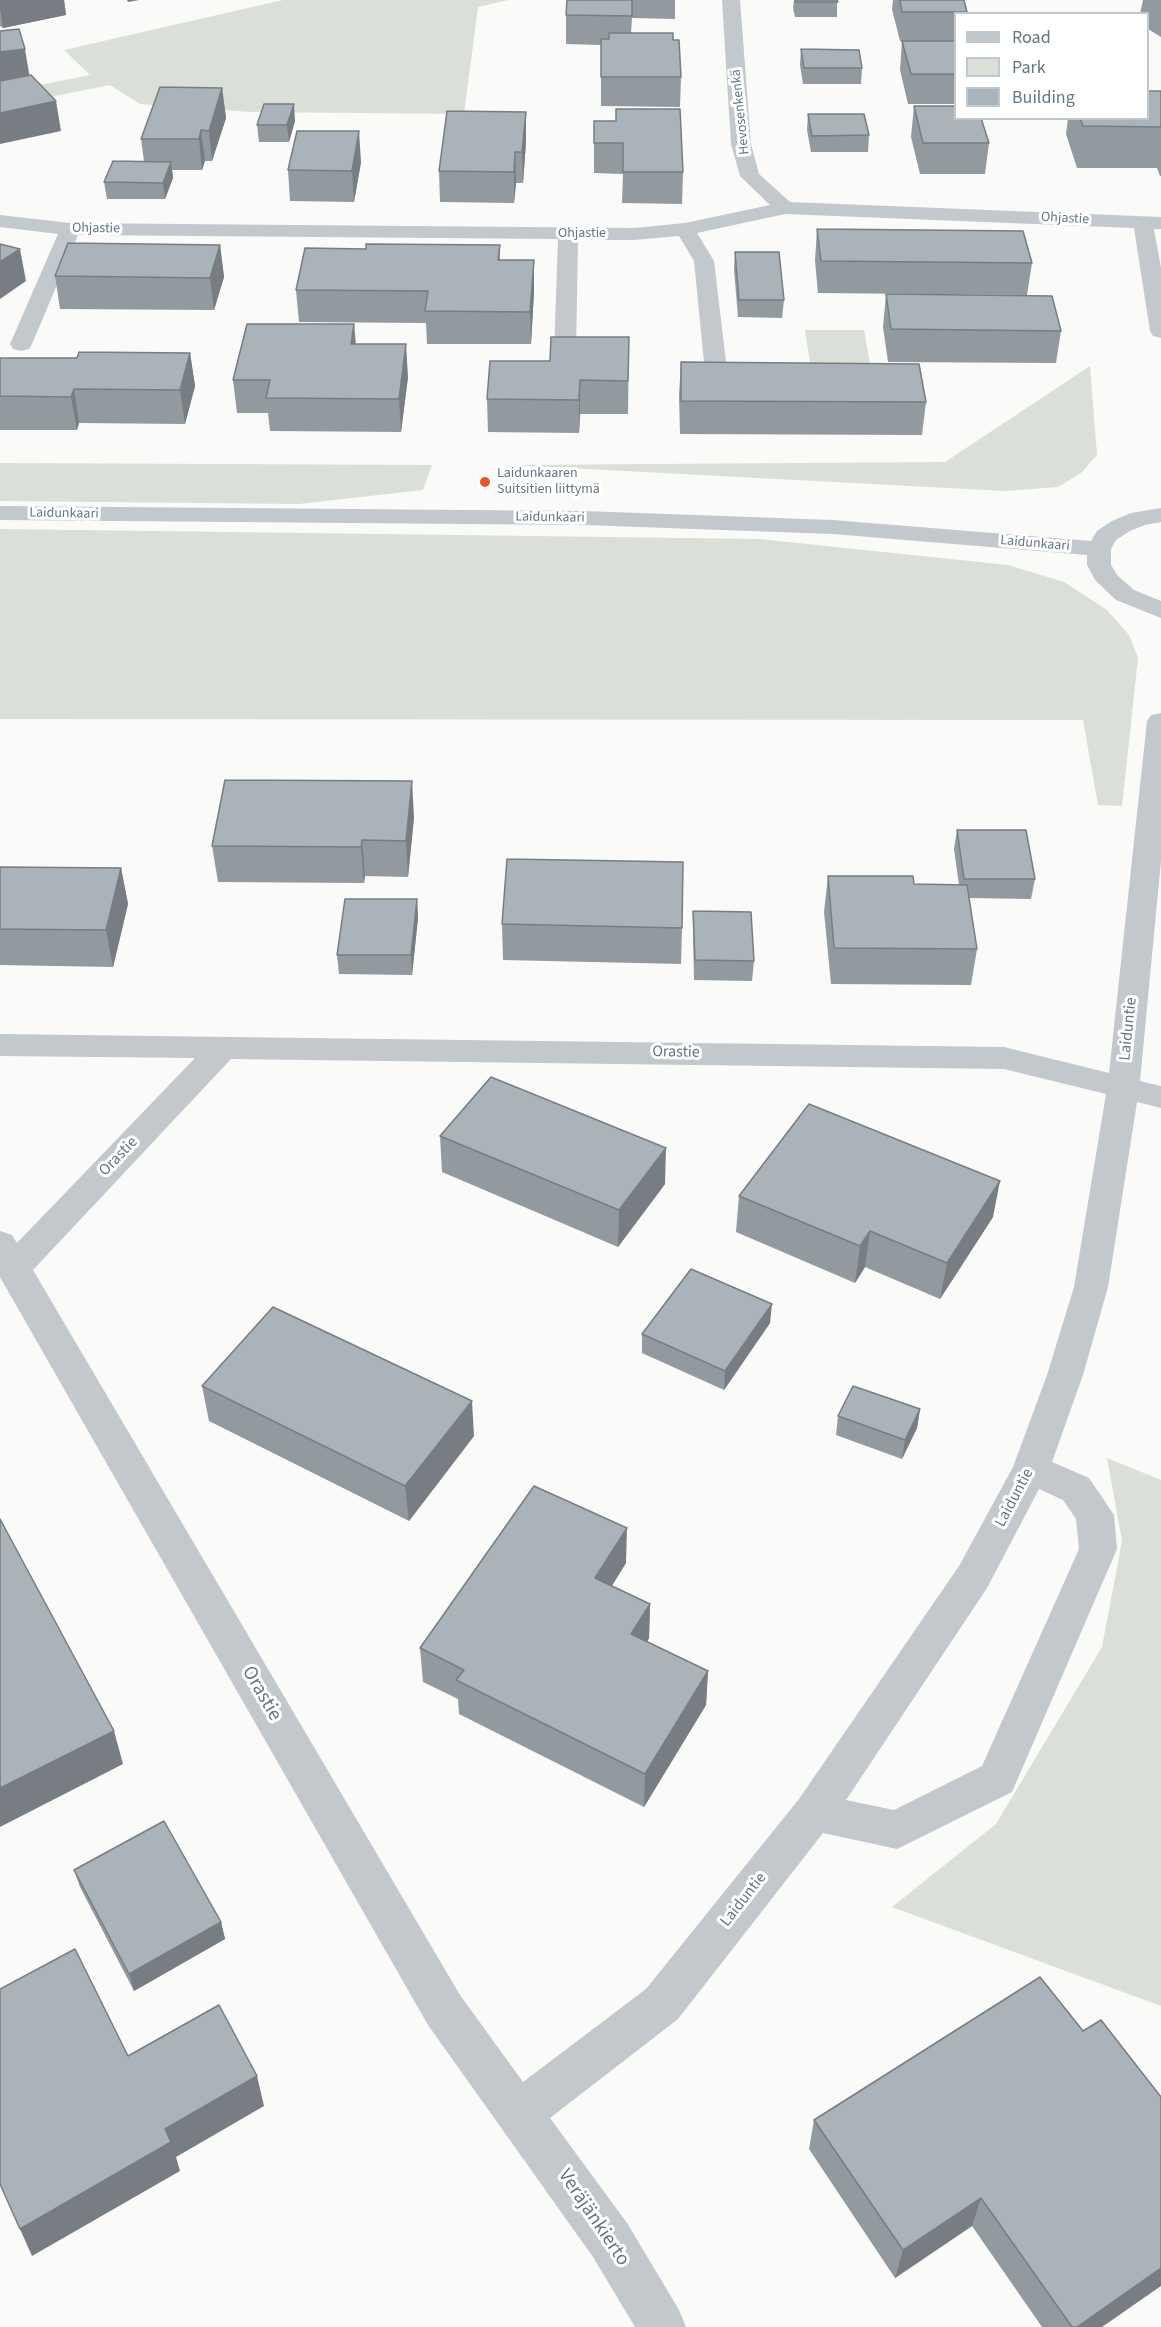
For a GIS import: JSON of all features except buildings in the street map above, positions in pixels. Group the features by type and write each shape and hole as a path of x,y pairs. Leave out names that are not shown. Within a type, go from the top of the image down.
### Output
{"street":[{"name":"Hevosenkenkä","path":"731,0 741,144 750,176 785,208"},
{"name":"Ohjastie","path":"0,221 70,229 634,234 686,229 785,208 833,208 1152,223"},
{"path":"1152,223 1161,331"},
{"path":"21,344 70,229"},
{"path":"686,229 704,261 715,362"},
{"path":"565,353 568,234"},
{"name":"Laidunkaari","path":"0,513 608,519 833,527 1099,549"},
{"path":"1161,515 1140,518 1121,526 1106,536 1099,549 1099,565 1108,580 1125,595 1161,610"},
{"name":"Laiduntie","path":"521,2112 662,2004 814,1812 973,1577 1031,1469 1065,1375 1091,1287 1123,1088 1161,721"},
{"name":"Orastie","path":"0,1045 225,1046 1004,1058 1123,1088"},
{"name":"Orastie","path":"225,1046 7,1256 444,2010 521,2112"},
{"path":"1123,1088 1161,1097"},
{"path":"814,1812 897,1830 997,1779 1098,1549 1095,1515 1076,1489 1031,1469"},
{"name":"Veräjänkierto","path":"521,2112 610,2240 662,2327"}],"green space":[{"path":"283,0 508,0 478,7 464,114 251,112 140,104 110,85 0,107 0,93 90,75 64,50"},
{"path":"805,330 864,330 871,369 811,369"},
{"path":"1090,366 1097,455 1081,473 1058,487 1005,491 511,465 945,462"},
{"path":"0,463 432,465 423,490 299,504 0,501"},
{"path":"0,529 759,539 1008,565 1064,582 1107,610 1129,635 1138,658 1122,806 1098,805 1083,720 0,719"},
{"path":"1107,1458 1161,1480 1161,2006 892,1907 996,1824 1102,1647 1122,1541"}],"place":[{"name":"Laidunkaaren Suitsitien liittymä","path":"485,482"}]}
